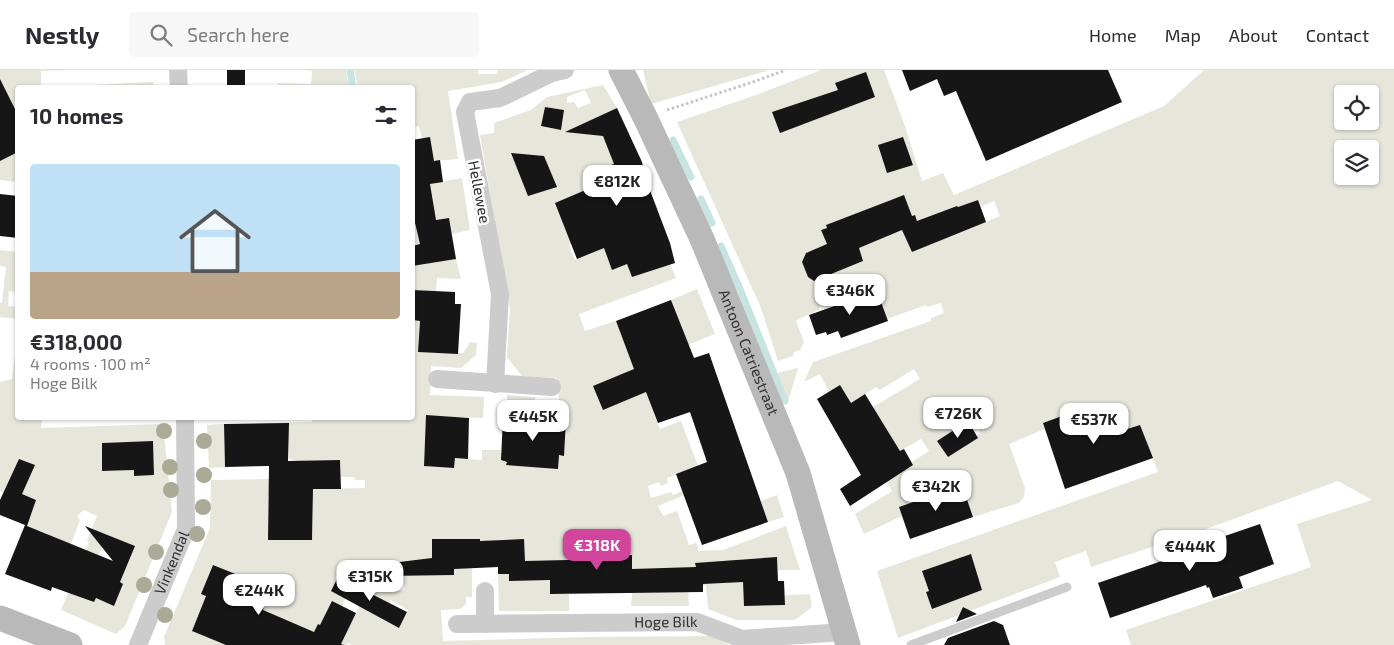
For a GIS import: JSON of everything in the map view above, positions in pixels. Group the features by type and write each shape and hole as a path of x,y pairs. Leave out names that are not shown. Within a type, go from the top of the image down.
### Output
{"main road":[{"name":"Antoon Catriestraat","path":"621,70 702,239 798,473 846,639"},
{"path":"0,618 70,645"}],"street":[{"path":"178,70 178,85"},
{"name":"Hellewee","path":"495,384 500,294 465,112 470,102 500,98 552,73 565,70"},
{"path":"437,379 552,387"},
{"name":"Vinkendal","path":"138,645 186,529 185,420"},
{"path":"484,591 485,624"},
{"name":"Hoge Bilk","path":"456,624 697,622 742,639 846,639"}],"lane":[{"path":"911,645 1067,587"}],"path":[{"path":"645,117 786,70"}],"shaded area":[{"path":"0,70 75,70 41,71 41,85 15,85 15,114 0,110"},
{"path":"303,70 346,70 349,85 278,85 277,83 311,84 312,71"},
{"path":"354,70 478,70 478,74 496,74 498,70 528,70 502,82 448,91 458,159 434,161 422,139 419,126 415,127 415,85 358,85"},
{"path":"643,70 770,70 651,104"},
{"path":"821,70 884,70 905,126 922,181 943,173 954,195 1164,106 1204,70 1394,70 1394,645 1131,645 1126,630 1311,567 1297,524 1372,500 1338,481 1206,529 1091,567 1086,551 1055,562 1060,577 898,638 877,571 1158,472 1140,425 1124,430 1118,414 1102,419 1097,404 1043,423 1045,429 1009,444 1025,488 1024,497 1019,503 973,517 962,485 899,507 902,516 864,534 855,514 892,491 886,481 913,465 912,462 929,451 921,439 900,451 873,407 920,379 914,369 880,390 876,387 851,403 840,385 829,392 820,374 804,382 813,362 931,321 931,318 944,313 941,303 927,307 926,305 887,319 877,292 864,296 862,291 819,307 819,310 796,321 804,342 800,350 794,352 793,356 778,361 761,308 677,122","holes":["893,199 912,216 915,215 917,221 939,241 912,252 904,234 905,229 869,244 858,245 863,261 816,280 805,270 802,262 806,253 827,244 821,230 827,228 826,225","978,200 981,207 994,201 1000,216 941,240 931,216","974,421 981,433 976,436 977,438 948,457 938,441","971,554 982,590 932,608 926,592 929,591 922,571"]},
{"path":"153,82 154,85 93,85"},
{"path":"603,85 617,108 583,124 588,134 603,136 605,142 628,131 635,150 641,159 611,166 629,206 653,197 658,209 569,245 575,260 591,254 606,243 613,269 627,264 632,277 670,264 676,278 579,314 585,331 616,321 627,351 682,329 671,300 697,289 715,334 637,365 656,408 654,413 660,429 681,421 698,466 667,478 668,483 661,486 659,482 648,486 651,498 671,492 673,495 704,482 706,486 658,506 663,516 677,511 689,545 696,543 698,551 723,550 786,526 800,570 778,570 777,557 736,560 737,582 743,582 744,606 785,605 785,595 810,594 812,607 795,620 736,620 708,609 706,585 688,586 689,606 631,606 632,593 660,569 632,569 632,555 610,555 610,567 550,561 550,594 569,594 569,611 499,611 498,574 509,574 509,581 526,580 486,541 432,539 433,575 454,575 454,568 472,568 472,597 466,597 466,604 460,609 441,610 443,641 712,636 729,645 352,645 348,643 347,645 322,645 322,626 318,624 307,645 258,624 273,583 263,578 235,645 165,645 164,637 210,528 211,480 322,478 323,489 365,488 365,480 355,480 354,477 341,477 340,460 298,461 289,459 288,437 263,437 263,423 312,422 312,420 415,420 415,320 420,321 418,352 463,353 469,342 477,343 476,355 461,368 431,366 430,395 484,397 483,418 426,416 424,466 454,468 455,458 482,460 482,450 501,450 500,453 504,453 504,462 564,455 566,421 557,420 559,400 557,378 522,376 507,357 510,309 480,135 494,133 494,123 531,110 547,97","holes":["585,90 591,103 578,108 574,102 567,103 567,97","545,107 564,110 560,130 541,126","268,496 313,499 312,540 268,539","401,561 405,590 390,592 387,563","213,565 243,577 218,642 192,631 206,596 201,594","352,585 366,592 350,625 336,618","391,600 408,610 399,628 382,619"]},
{"path":"15,153 15,182 0,180 0,161"},
{"path":"462,178 470,230 452,234 449,218 436,220 420,244 415,245 415,187"},
{"path":"0,250 15,252 15,292 9,291 8,306 15,307 15,319 0,317 0,303 2,303 6,267 0,266"},
{"path":"456,259 461,279 437,278 436,291 415,291 415,262 429,263"},
{"path":"15,354 15,420 42,420 41,428 163,424 172,512 125,626 116,634 61,610 89,542 87,541 97,516 84,510 77,516 80,520 68,552 45,542 48,534 39,530 30,552 19,548 36,500 27,497 26,501 0,491 0,382 12,379","holes":["153,441 154,475 134,476 134,470 103,471 102,443","107,535 134,546 120,582 123,584 114,605 96,598 94,602 83,598"]},
{"path":"798,368 788,402 777,373"},
{"path":"507,395 535,397 534,419 521,418 507,406"},
{"path":"224,424 225,467 209,468 207,425"},
{"path":"777,495 784,517 768,522 761,501"}],"building":[{"path":"227,70 245,70 245,85 227,85"},
{"path":"902,70 1108,70 1122,102 986,161 956,91 944,96 937,79 910,91"},
{"path":"866,72 875,97 780,133 772,112 838,90 835,83"},
{"path":"0,79 15,109 15,154 0,161"},
{"path":"545,107 564,110 561,130 541,126"},
{"path":"617,108 642,162 646,180 670,243 675,263 632,277 627,264 612,270 604,248 577,259 555,203 616,177 611,165 614,164 603,136 565,132"},
{"path":"430,137 434,161 440,160 443,182 430,184 436,220 449,218 456,259 415,266 415,245 420,244 415,223 415,140"},
{"path":"903,137 913,165 887,173 878,145"},
{"path":"511,153 544,156 557,187 528,196"},
{"path":"0,194 15,196 15,238 0,236"},
{"path":"904,195 912,216 915,215 917,221 978,200 986,222 912,252 902,230 859,248 863,261 814,281 808,277 802,262 806,253 827,244 821,230 827,228 826,225"},
{"path":"415,290 455,292 455,304 461,304 458,354 418,352 420,321 415,320"},
{"path":"877,291 888,321 841,338 838,331 827,335 826,332 816,335 809,315"},
{"path":"671,300 694,358 709,353 768,522 702,545 676,474 707,462 690,412 658,423 646,392 603,410 593,386 634,369 616,321"},
{"path":"840,385 851,403 865,394 900,451 904,449 913,465 850,506 840,489 861,475 817,399"},
{"path":"1097,403 1102,419 1118,414 1124,430 1140,425 1153,458 1065,489 1043,423"},
{"path":"426,415 469,418 468,459 455,458 454,468 424,466"},
{"path":"503,417 566,420 564,456 559,455 558,469 506,465 507,462 501,460"},
{"path":"968,421 978,438 948,457 937,441"},
{"path":"289,423 288,461 340,460 341,489 313,489 312,540 268,540 269,466 225,467 224,424"},
{"path":"153,441 154,475 134,476 134,470 102,471 102,443"},
{"path":"19,459 35,465 22,494 36,500 27,526 113,561 85,526 135,546 120,582 123,584 114,606 96,598 94,602 52,587 51,591 5,574 25,525 0,515 0,500"},
{"path":"962,485 973,517 910,539 899,507"},
{"path":"1260,524 1274,564 1239,577 1243,588 1213,598 1209,587 1207,588 1206,585 1110,618 1098,583 1179,555 1178,552"},
{"path":"432,539 480,539 480,541 524,539 525,561 610,559 610,555 632,555 632,569 696,567 695,563 777,557 778,581 784,581 785,605 744,606 743,582 703,584 703,592 550,594 550,580 509,581 509,574 498,574 498,567 454,569 454,575 384,576 383,564 432,558"},
{"path":"971,554 982,590 932,609 926,592 929,591 922,571"},
{"path":"213,565 270,588 263,610 314,632 318,624 320,625 332,601 356,613 341,644 344,645 226,645 192,631 206,596 201,594"},
{"path":"338,577 407,612 399,628 331,591"},
{"path":"963,607 977,614 956,622"},
{"path":"994,621 1003,625 1010,645 944,645 948,638"}],"waterway":[{"path":"350,70 352,85"},
{"path":"673,140 691,177"},
{"path":"701,199 712,223"},
{"path":"721,246 785,401"}]}
